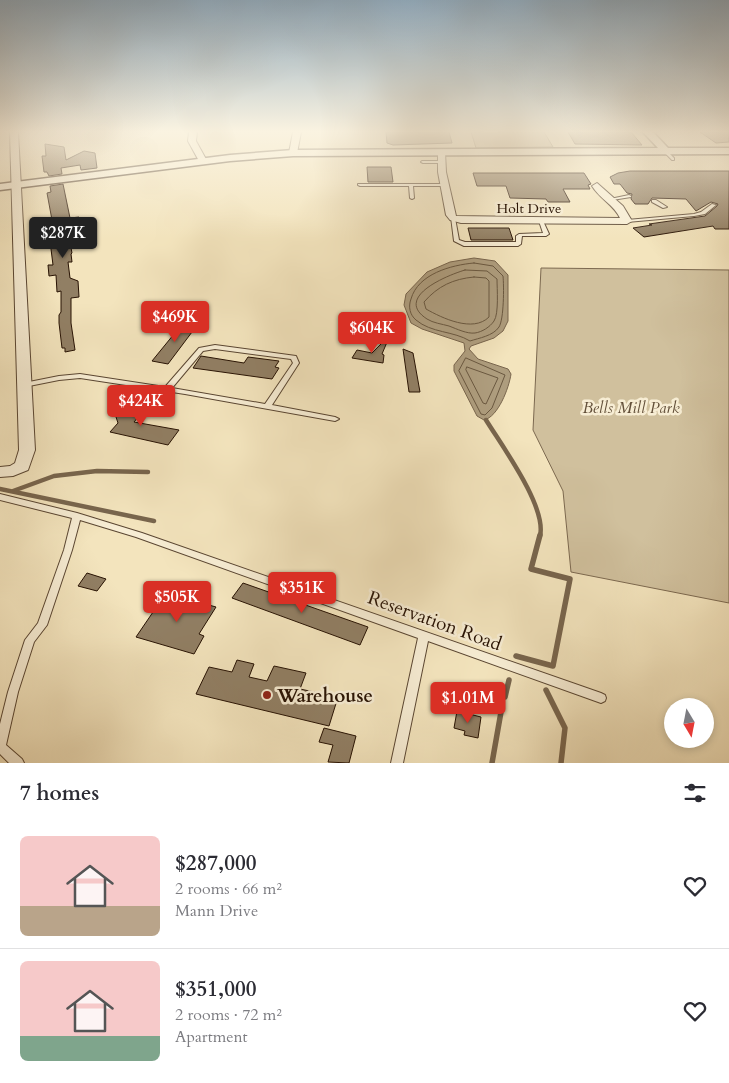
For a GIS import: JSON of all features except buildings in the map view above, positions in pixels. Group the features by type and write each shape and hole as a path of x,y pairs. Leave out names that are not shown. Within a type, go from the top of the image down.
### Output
{"street":[{"path":"0,472 18,468 24,463 27,450 15,168"},
{"path":"0,187 152,168"},
{"path":"442,168 453,218"},
{"path":"597,186 602,194 620,208 627,221"},
{"name":"Holt Drive","path":"453,218 466,221 627,221"}],"lane":[{"path":"360,185 445,185"},
{"path":"411,185 412,198"},
{"path":"612,200 629,196"},
{"path":"654,201 665,207"},
{"path":"627,221 694,215 703,213 714,205"},
{"path":"453,218 457,240 464,244 518,244 520,242 519,236 521,235 546,234 541,221"},
{"path":"167,389 201,349 206,347 294,357 296,363 267,407"},
{"path":"24,385 80,376 167,389 334,419"},
{"name":"Reservation Road","path":"0,497 77,516 139,535 601,698"},
{"path":"18,763 0,747 30,640 42,624 68,550 77,516"},
{"path":"397,763 424,634"}],"green space":[{"name":"Bells Mill Park","path":"541,268 729,270 729,603 571,572 563,491 533,430"}],"water":[{"path":"474,258 495,261 508,275 508,321 503,331 494,338 471,346 469,349 478,359 508,369 511,374 508,387 498,408 494,414 484,420 477,416 454,371 454,365 465,351 464,343 422,329 411,323 404,305 406,294 427,272 450,262"}],"waterway":[{"path":"486,420 512,460 530,493 537,509 540,535"},
{"path":"13,491 54,476 97,471 148,472"},
{"path":"0,489 154,521"},
{"path":"516,656 553,666 570,579 531,569 540,535"},
{"path":"505,697 509,680"},
{"path":"546,690 565,728 561,763"},
{"path":"492,763 501,712"}],"place":[{"name":"Warehouse","path":"267,695"}]}
